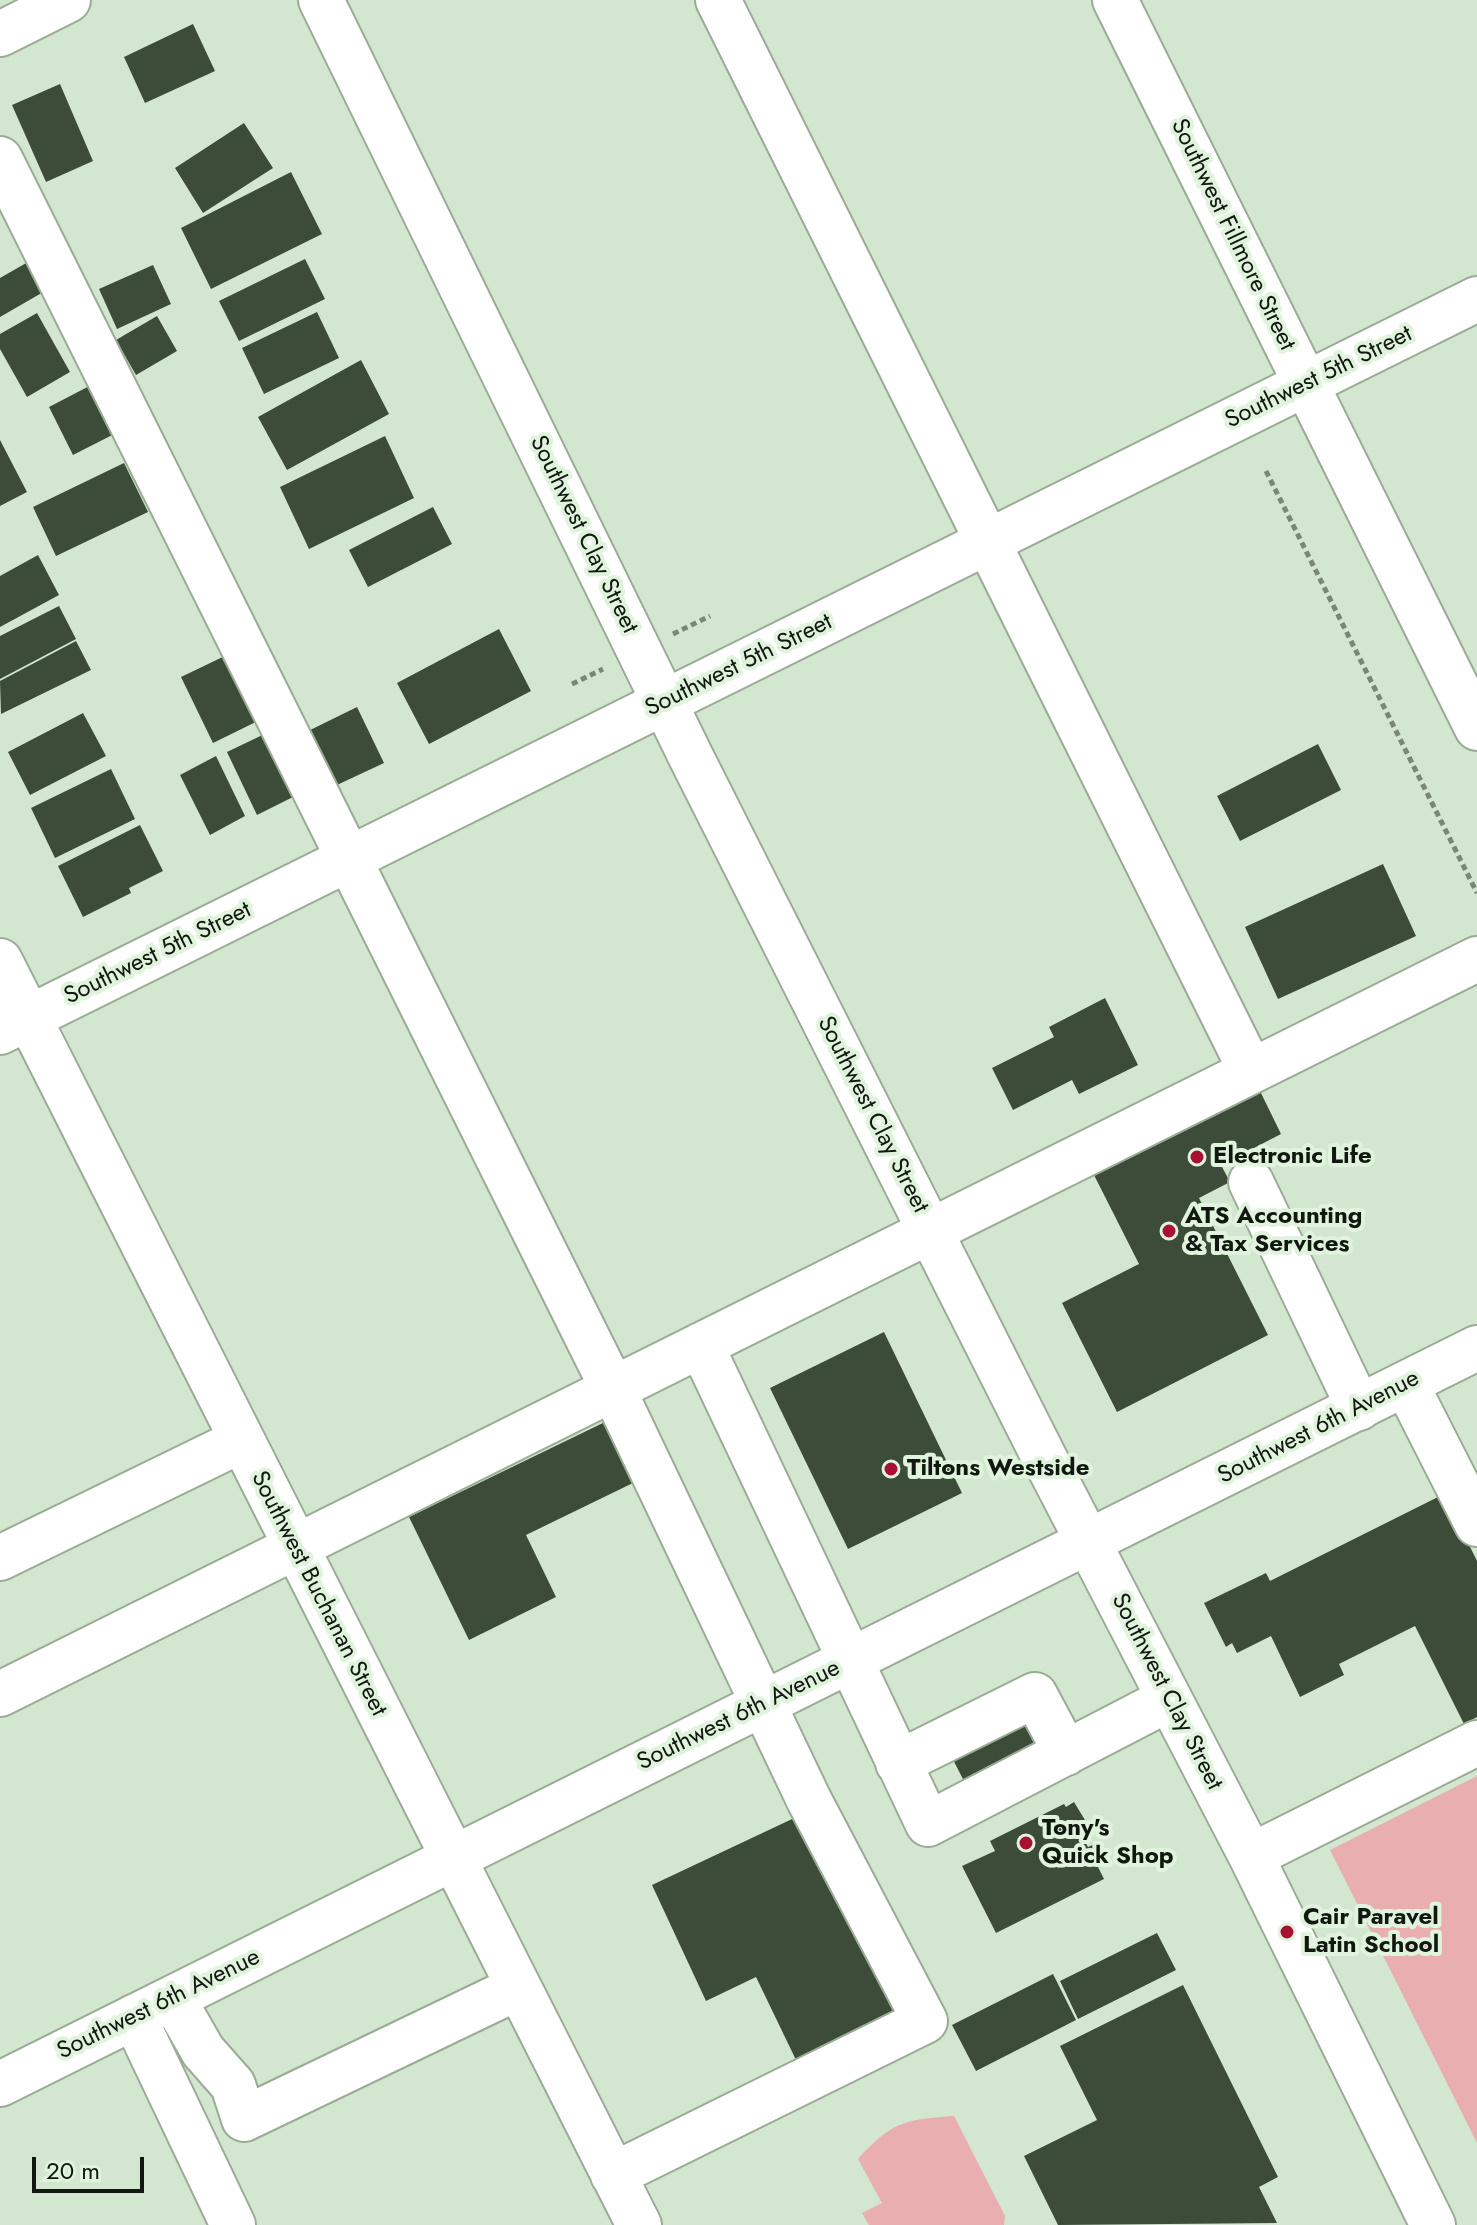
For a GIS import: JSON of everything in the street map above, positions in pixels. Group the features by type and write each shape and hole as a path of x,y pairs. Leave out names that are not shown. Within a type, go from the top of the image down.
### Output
{"street":[{"path":"0,34 68,0"},
{"name":"Southwest Clay Street","path":"321,0 664,703 1088,1542 1251,1856 1426,2223"},
{"path":"718,0 1251,1071"},
{"name":"Southwest Fillmore Street","path":"1115,0 1477,728"},
{"path":"0,159 613,1389 763,1704 925,2021 613,2175"},
{"name":"Southwest 5th Street","path":"14,1025 1477,299"},
{"path":"0,1694 1477,959"},
{"name":"Southwest Buchanan Street","path":"0,961 14,1025 242,1440 639,2225"},
{"path":"1251,1182 1359,1408"},
{"path":"701,1345 928,1824 1169,1699"},
{"name":"Southwest 6th Avenue","path":"0,2084 174,2000 1477,1348"},
{"path":"1406,1384 1477,1524"},
{"path":"0,1558 242,1440"},
{"path":"898,1763 1035,1695 1066,1753"},
{"path":"1251,1856 1477,1743"},
{"path":"174,2000 203,2051 233,2085 244,2119 517,1988"},
{"path":"134,2017 233,2225"}],"path":[{"path":"1266,471 1477,893"}],"shaded area":[{"path":"1477,1776 1477,2143 1330,1850"},
{"path":"954,2116 1005,2216 1004,2225 869,2225 862,2213 882,2203 858,2159 881,2137 900,2125"}],"building":[{"path":"193,24 215,71 145,103 124,57"},
{"path":"60,84 93,161 46,182 12,105"},
{"path":"244,123 273,168 203,213 175,168"},
{"path":"291,172 322,234 211,289 181,228"},
{"path":"35,258 52,287 0,317 0,278"},
{"path":"305,259 325,299 239,341 219,301"},
{"path":"153,265 171,304 117,329 99,289"},
{"path":"317,312 339,358 264,394 242,348"},
{"path":"37,313 70,372 27,397 0,349 0,334"},
{"path":"157,316 177,351 136,375 116,340"},
{"path":"361,360 389,414 287,470 258,417"},
{"path":"99,381 124,429 73,455 49,407"},
{"path":"385,436 414,498 309,549 280,487"},
{"path":"0,440 27,492 0,506"},
{"path":"124,463 148,512 56,556 33,507"},
{"path":"433,507 452,544 368,587 349,550"},
{"path":"38,555 59,595 0,627 0,576"},
{"path":"59,606 76,639 0,679 0,636"},
{"path":"499,629 531,691 429,744 397,683"},
{"path":"76,641 91,670 1,714 0,681"},
{"path":"231,653 266,717 213,743 181,677"},
{"path":"357,707 384,763 322,792 296,737"},
{"path":"83,713 106,756 30,795 8,752"},
{"path":"275,729 305,791 257,815 227,752"},
{"path":"1318,744 1341,790 1240,841 1217,796"},
{"path":"216,756 245,816 210,835 180,775"},
{"path":"111,769 135,819 55,858 31,808"},
{"path":"140,825 163,871 129,888 131,893 83,917 58,866"},
{"path":"1383,864 1416,936 1278,999 1245,927"},
{"path":"1105,998 1138,1065 1079,1094 1072,1080 1013,1110 992,1068 1054,1037 1049,1027"},
{"path":"1260,1091 1281,1134 1221,1165 1230,1182 1199,1198 1268,1335 1117,1412 1062,1303 1139,1264 1094,1175"},
{"path":"884,1332 962,1493 848,1549 770,1388"},
{"path":"607,1421 637,1481 526,1535 556,1597 469,1640 409,1517"},
{"path":"1444,1494 1477,1561 1477,1717 1464,1724 1415,1626 1339,1664 1344,1675 1300,1697 1271,1636 1237,1653 1232,1643 1226,1647 1204,1603 1266,1573 1270,1581"},
{"path":"1029,1704 1048,1742 965,1783 946,1746"},
{"path":"1074,1802 1088,1825 1080,1832 1088,1847 1095,1844 1103,1858 1095,1861 1104,1879 996,1933 962,1866 995,1851 990,1841"},
{"path":"807,1812 900,2010 796,2060 756,1977 706,2001 652,1885"},
{"path":"1157,1933 1176,1970 1078,2019 1060,1981"},
{"path":"1053,1974 1076,2020 976,2071 952,2025"},
{"path":"1183,1985 1278,2177 1259,2187 1277,2223 1058,2225 1024,2156 1097,2120 1060,2046"}],"place":[{"name":"Electronic Life","path":"1197,1157"},
{"name":"ATS Accounting & Tax Services","path":"1169,1231"},
{"name":"Tiltons Westside","path":"891,1469"},
{"name":"Tony's Quick Shop","path":"1026,1843"},
{"name":"Cair Paravel Latin School","path":"1287,1932"}]}
